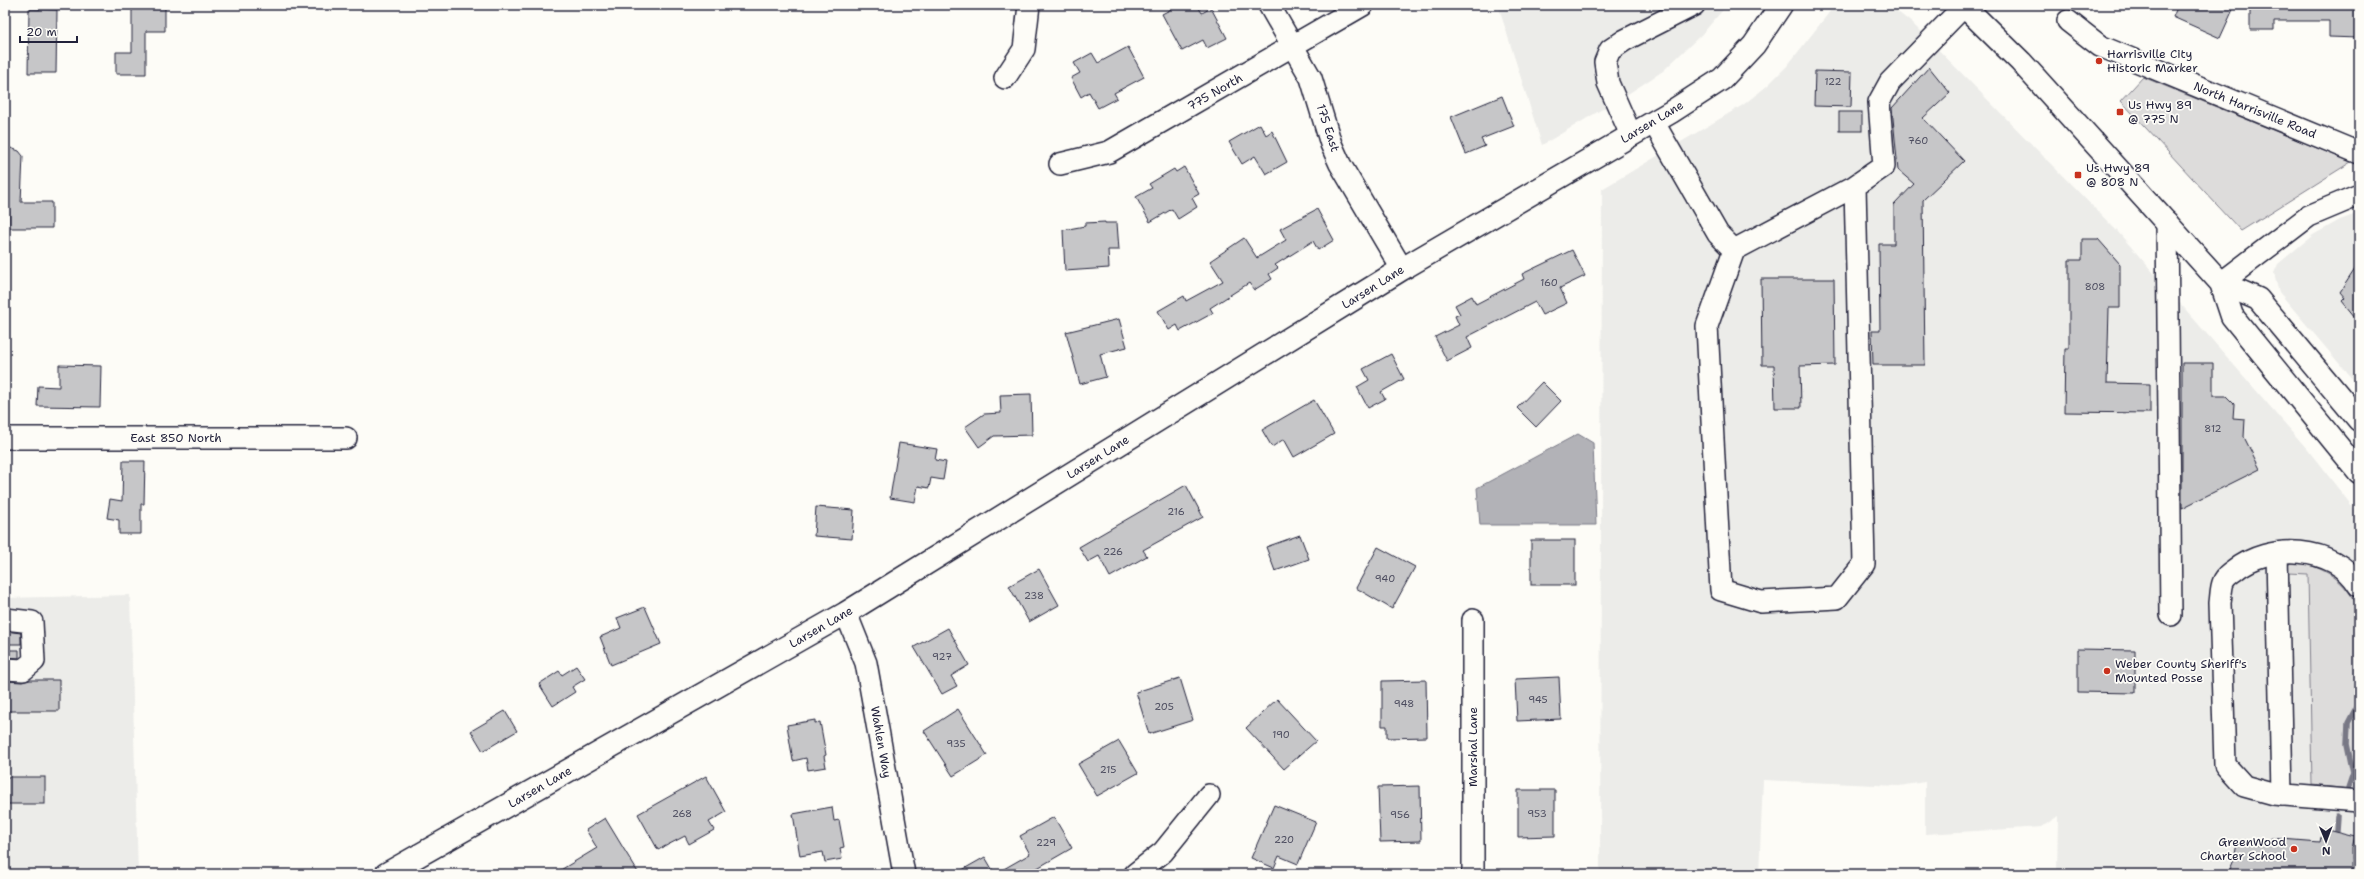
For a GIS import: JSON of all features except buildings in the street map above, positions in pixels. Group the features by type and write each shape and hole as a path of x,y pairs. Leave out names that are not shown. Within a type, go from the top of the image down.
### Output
{"main road":[{"name":"Larsen Lane","path":"386,874 846,613 1402,269 1654,123 1722,79 1754,45 1781,5"},
{"path":"1963,5 2021,62 2221,283 2232,316 2359,472"},
{"path":"2221,283 2258,299 2359,420"}],"street":[{"path":"1005,78 1024,49 1029,5"},
{"name":"175 East","path":"1269,5 1294,46 1311,78 1331,144 1340,164 1402,269"},
{"name":"775 North","path":"1060,164 1109,152 1363,5"},
{"path":"1631,135 1608,83 1605,62 1610,50 1624,40 1694,5"},
{"path":"1855,186 1864,564 1837,598 1761,602 1721,590 1707,326 1734,250 1855,186 1884,166 1879,102 1890,82 1963,5"},
{"name":"North Harrisville Road","path":"2068,21 2100,46 2359,152"},
{"path":"1654,123 1718,234 1734,250"},
{"path":"2221,283 2309,216 2359,196"},
{"path":"2167,222 2170,615"},
{"name":"East 850 North","path":"5,438 346,438"},
{"path":"2359,586 2337,564 2306,552 2272,552 2244,562 2224,579 2220,603 2225,765 2244,786 2282,795 2359,801"},
{"path":"2278,553 2282,795"},
{"name":"Wahlen Way","path":"846,613 866,663 904,874"},
{"path":"5,619 32,622 34,661 23,670 5,669"},
{"name":"Marshal Lane","path":"1473,620 1473,874"},
{"path":"1135,874 1163,852 1209,795"}],"shaded area":[{"path":"1498,5 1727,5 1704,32 1663,71 1631,92 1542,145"},
{"path":"1835,5 1889,5 1912,23 2118,232 2308,450 2359,515 2359,874 2057,874 2058,816 2042,827 1925,834 1925,782 1899,786 1763,780 1759,874 1600,874 1602,189 1743,105 1767,86 1787,66"},
{"path":"2143,77 2351,162 2241,231 2121,101"},
{"path":"2359,213 2359,387 2279,292 2274,273 2278,264 2313,235 2340,220"},
{"path":"1578,434 1593,443 1596,525 1480,525 1477,488"},
{"path":"2294,561 2316,567 2333,576 2347,590 2359,609 2359,790 2312,785 2308,574 2289,573 2287,570 2288,565"},
{"path":"130,595 138,874 5,874 5,598"}],"waterway":[{"path":"2348,788 2353,773 2347,744 2348,723 2359,702"},
{"path":"2336,830 2337,816"}],"place":[{"name":"Harrisville City Historic Marker","path":"2099,61"},
{"name":"Us Hwy 89 @ 775 N","path":"2120,112"},
{"name":"Us Hwy 89 @ 808 N","path":"2078,175"},
{"name":"Weber County Sheriff's Mounted Posse","path":"2107,671"},
{"name":"GreenWood Charter School","path":"2294,849"}]}
